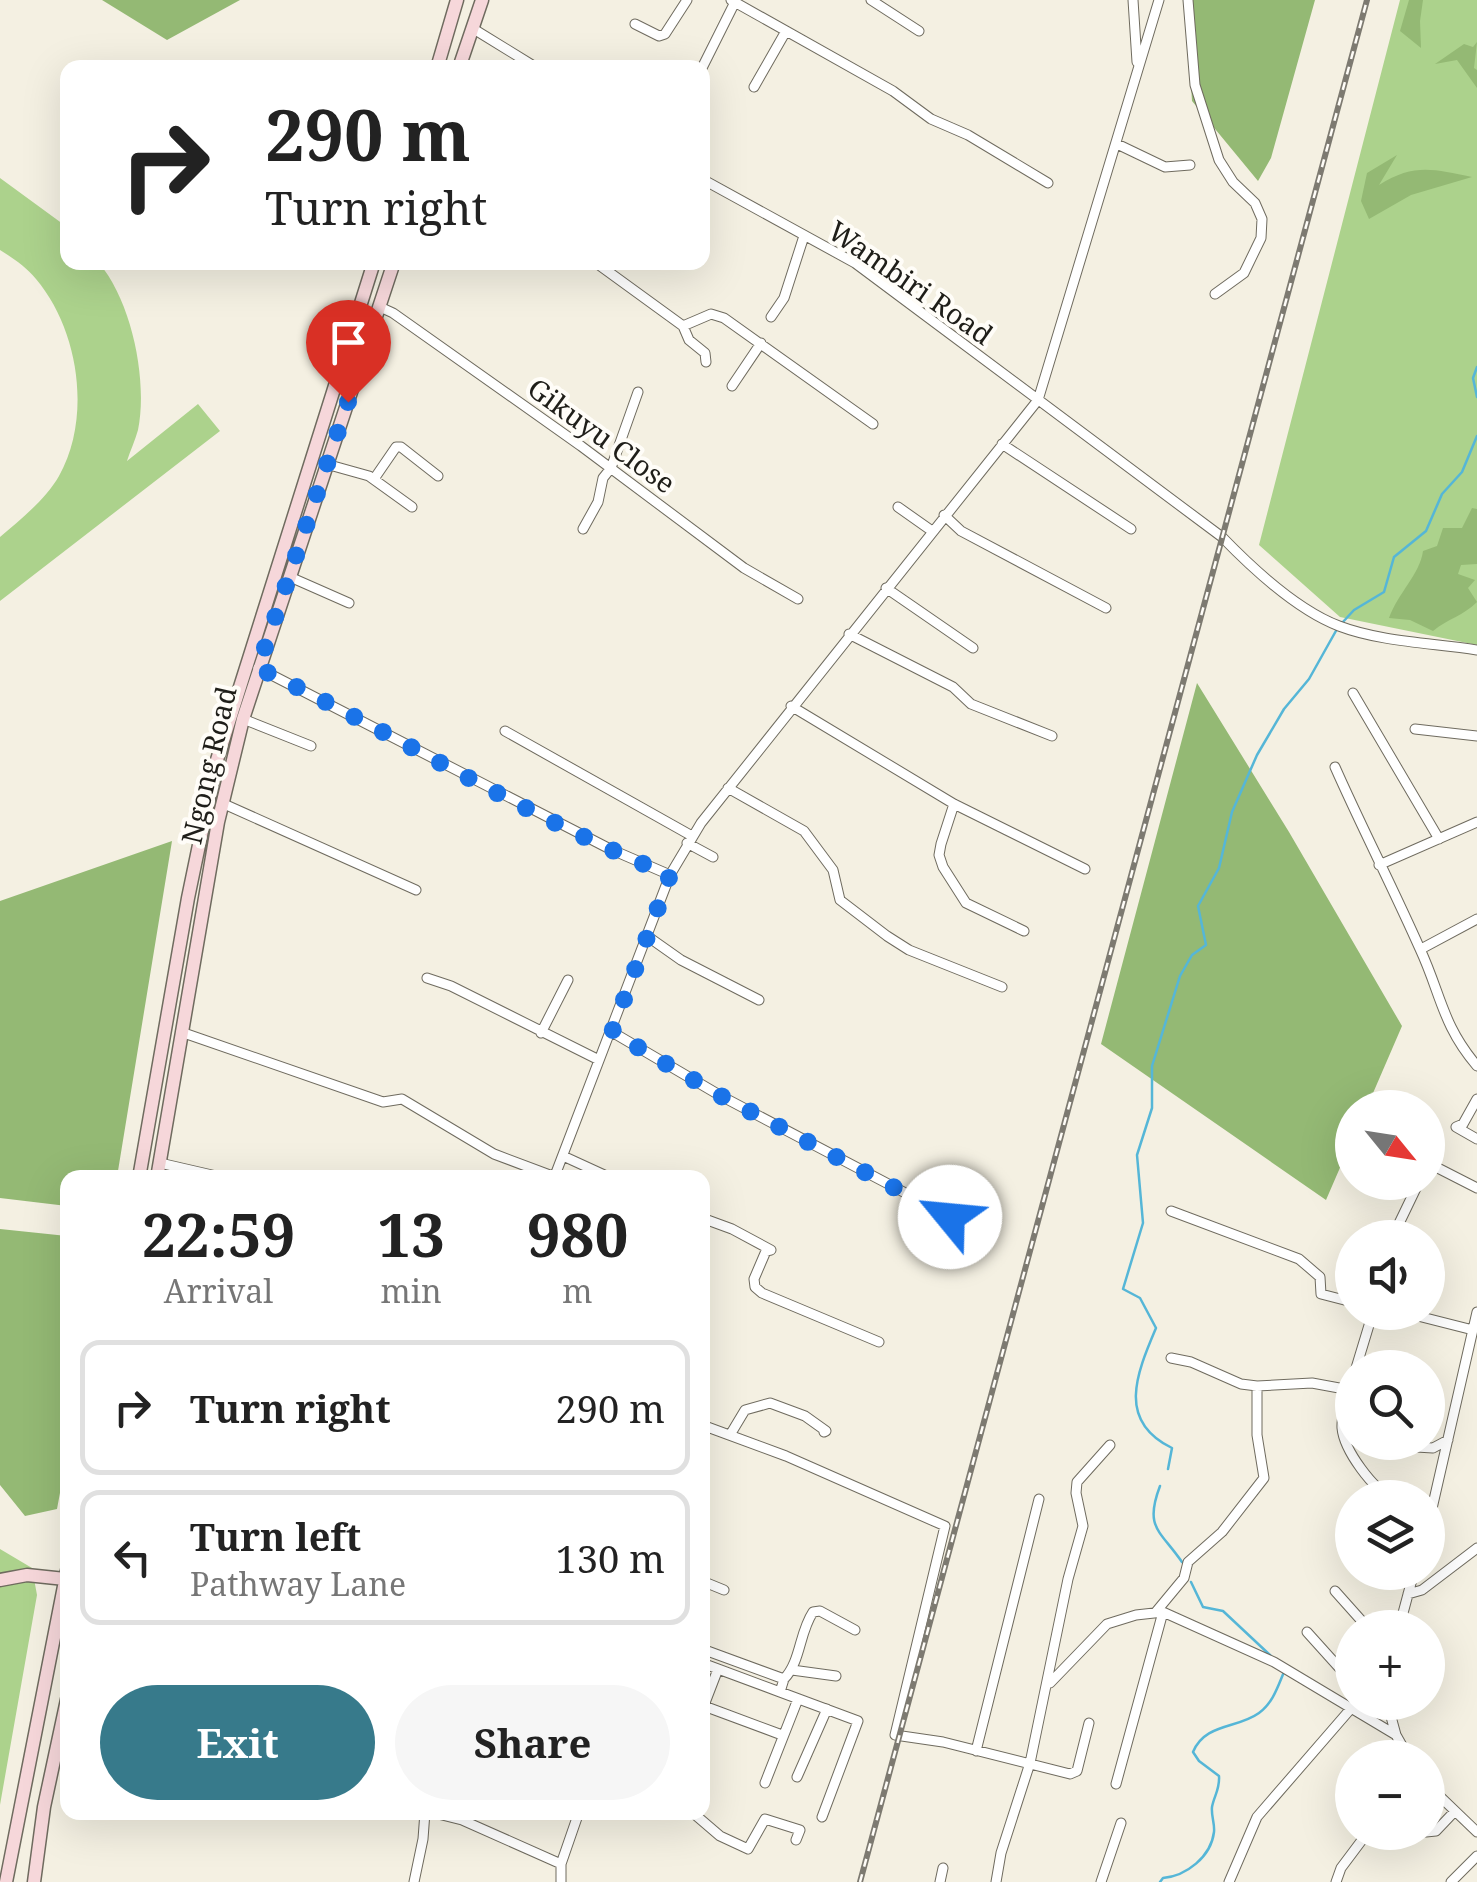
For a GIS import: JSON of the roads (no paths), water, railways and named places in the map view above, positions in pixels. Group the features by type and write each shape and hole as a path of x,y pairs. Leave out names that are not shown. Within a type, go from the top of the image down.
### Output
{"main road":[{"path":"439,60 457,0"},
{"path":"462,60 482,0"},
{"path":"451,21 472,28"},
{"name":"Ngong Road","path":"140,1170 202,821 216,763 371,270"},
{"name":"Ngong Road","path":"158,1170 224,804 244,718 392,270"},
{"path":"0,1580 60,1573"},
{"path":"9,1882 60,1603"},
{"path":"9,1882 18,1870 35,1876 44,1807 60,1753"},
{"path":"17,1822 31,1826 44,1807"}],"street":[{"path":"635,24 659,36 665,34 687,0"},
{"path":"872,0 919,31"},
{"path":"1133,0 1138,73"},
{"path":"557,1170 670,875 689,840 791,706 1038,400 1159,0"},
{"path":"1188,0 1195,85 1220,160 1233,182 1255,202 1262,219 1261,238 1248,266 1234,282 1215,294"},
{"path":"706,60 733,1 892,91 930,119 968,136 1048,183"},
{"path":"472,28 524,60"},
{"path":"754,87 786,30"},
{"path":"1116,144 1165,167 1190,165"},
{"name":"Wambiri Road","path":"710,183 855,264 1222,537 1258,573 1330,621 1369,634 1477,650"},
{"path":"771,318 784,298 804,236"},
{"path":"606,270 683,326 688,340 705,353 706,362"},
{"name":"Gikuyu Close","path":"380,307 426,335 744,568 798,599"},
{"path":"683,326 711,314 718,315 874,424"},
{"path":"732,386 761,344"},
{"path":"583,528 598,502 603,478 638,392"},
{"path":"1002,444 1131,529"},
{"path":"374,480 396,447 409,452 438,476"},
{"path":"326,464 374,480 412,508"},
{"path":"898,507 932,530"},
{"path":"944,516 961,530 1106,608"},
{"path":"290,577 349,603"},
{"path":"886,588 973,648"},
{"path":"849,634 952,688 971,704 1052,736"},
{"path":"258,668 384,731 438,763 670,875"},
{"path":"1353,694 1439,840"},
{"path":"791,706 920,780 954,804 1084,870"},
{"path":"244,718 310,746"},
{"path":"1415,729 1477,736"},
{"path":"505,731 713,858"},
{"path":"1335,766 1420,949 1441,1011 1477,1066"},
{"path":"728,788 804,831 833,870 842,902 887,936 909,950 1002,987"},
{"path":"224,804 416,890"},
{"path":"954,804 941,844 939,856 943,867 966,903 1024,931"},
{"path":"1379,864 1477,822"},
{"path":"1420,949 1477,918"},
{"path":"648,936 682,960 759,1000"},
{"path":"427,978 451,986 599,1060"},
{"path":"542,1033 568,980"},
{"path":"181,1032 383,1102 402,1100 494,1154 536,1170"},
{"path":"612,1032 721,1096 950,1217"},
{"path":"1477,1099 1464,1124 1456,1127 1477,1139"},
{"path":"563,1156 594,1170"},
{"path":"1445,1173 1477,1188"},
{"path":"1171,1211 1298,1258 1320,1277 1320,1294 1335,1298"},
{"path":"710,1221 770,1250 754,1278 762,1292 880,1342"},
{"path":"1438,1480 1477,1312"},
{"path":"1445,1328 1473,1338"},
{"path":"1171,1358 1257,1386 1335,1384"},
{"path":"1116,1784 1159,1612 1184,1578 1188,1562 1222,1532 1264,1478 1257,1435 1257,1386"},
{"path":"730,1435 744,1410 770,1403 806,1416 824,1432"},
{"path":"710,1428 943,1524 895,1734 1070,1774 1076,1771 1090,1723"},
{"path":"996,1882 1001,1853 1030,1763 1068,1579 1083,1526 1076,1493 1078,1482 1110,1445"},
{"path":"976,1751 1039,1500"},
{"path":"1408,1594 1422,1590 1477,1548"},
{"path":"710,1584 724,1590"},
{"path":"1404,1610 1409,1590"},
{"path":"1335,1592 1352,1610"},
{"path":"780,1692 813,1612 820,1611 855,1630"},
{"path":"1048,1686 1106,1624 1159,1612 1274,1662 1335,1695"},
{"path":"1307,1632 1335,1663"},
{"path":"710,1651 784,1679"},
{"path":"710,1666 856,1719 858,1724 822,1817"},
{"path":"710,1689 718,1669"},
{"path":"792,1670 836,1676"},
{"path":"765,1783 798,1699"},
{"path":"798,1777 827,1708"},
{"path":"710,1710 782,1736"},
{"path":"1229,1882 1256,1817 1341,1720"},
{"path":"1375,1720 1396,1735"},
{"path":"1391,1720 1399,1740"},
{"path":"1445,1802 1477,1832"},
{"path":"1445,1822 1455,1812"},
{"path":"701,1820 720,1836 748,1850 764,1819 800,1830 796,1840"},
{"path":"414,1882 426,1820"},
{"path":"462,1820 561,1864"},
{"path":"561,1882 561,1864 576,1820"},
{"path":"1102,1882 1120,1823"},
{"path":"1336,1882 1354,1850"},
{"path":"1451,1882 1477,1856"},
{"path":"940,1882 944,1868"}],"waterway":[{"path":"1477,367 1473,378 1477,397"},
{"path":"1342,623 1354,610 1384,592 1394,557 1426,531 1442,494 1462,472 1477,436"},
{"path":"1168,1469 1172,1448 1155,1437 1137,1411 1138,1380 1156,1328 1140,1298 1123,1289 1143,1223 1137,1155 1152,1108 1152,1066 1180,976 1192,955 1206,945 1198,906 1219,868 1232,812 1257,755 1284,709 1309,679 1337,629"},
{"path":"1160,1486 1154,1520 1182,1562"},
{"path":"1191,1582 1203,1607 1223,1611 1271,1656"},
{"path":"1160,1882 1196,1864 1212,1841 1212,1807 1219,1776 1193,1752 1198,1743 1213,1731 1264,1709 1284,1672"}],"railway":[{"path":"860,1882 1367,0"}]}
